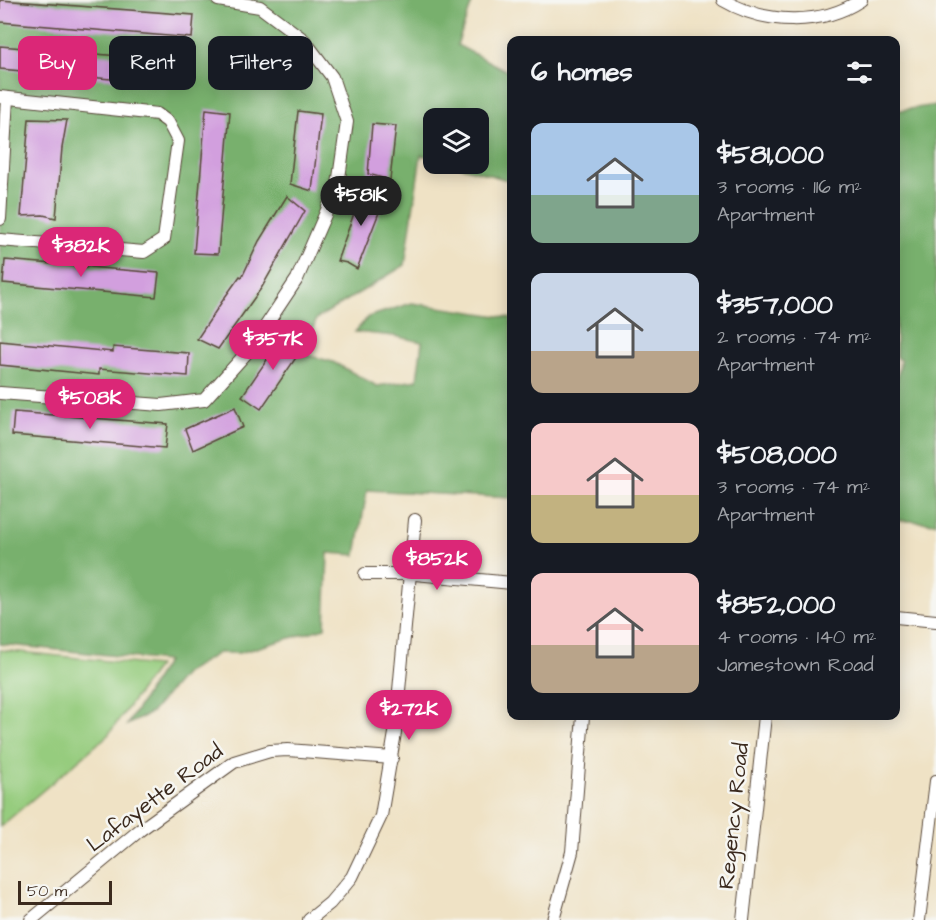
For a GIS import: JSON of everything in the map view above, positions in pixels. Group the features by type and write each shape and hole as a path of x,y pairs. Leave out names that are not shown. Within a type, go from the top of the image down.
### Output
{"street":[{"path":"0,393 161,405 204,400 251,348 297,279 338,186 347,122 332,77 304,40 260,7 218,0"},
{"path":"723,0 751,14 787,19 822,16 861,0"},
{"path":"0,219 3,97 157,114 168,122 178,141 164,239 144,252 0,240"},
{"path":"309,920 342,891 364,856 381,816 392,758 415,520"},
{"path":"365,574 408,574 507,584"},
{"path":"900,616 936,621"},
{"path":"554,920 572,852 583,720"},
{"name":"Regency Road","path":"743,920 765,720"},
{"name":"Lafayette Road","path":"31,920 140,830 234,762 270,752 288,750 392,758"},
{"path":"919,920 936,782"}],"green space":[{"path":"0,0 473,0 457,45 507,71 507,180 487,174 489,174 489,108 423,108 423,156 421,155 405,265 316,319 307,355 333,362 377,386 417,380 422,342 394,336 355,332 368,317 412,303 507,317 507,498 367,490 356,555 328,553 325,628 239,653 218,653 185,673 151,713 127,725 167,661 0,644"},
{"path":"936,105 936,523 900,520 900,110"},
{"path":"0,650 158,666 108,735 0,827"}],"building":[{"path":"0,0 194,15 192,36 0,22"},
{"path":"0,46 18,48 18,71 0,69"},
{"path":"97,54 109,55 109,79 97,78"},
{"path":"206,109 230,112 218,254 194,253"},
{"path":"298,111 321,114 312,191 290,184"},
{"path":"29,119 67,120 62,148 56,218 43,215 21,216"},
{"path":"372,124 396,126 390,180 368,174"},
{"path":"363,188 385,197 357,269 347,263 337,261"},
{"path":"287,196 305,211 262,287 218,349 197,339 240,276 242,277 259,241"},
{"path":"5,260 159,273 156,297 3,283"},
{"path":"286,332 304,346 261,409 242,396"},
{"path":"0,341 113,352 113,347 189,353 188,376 99,369 99,375 0,365"},
{"path":"235,407 243,427 193,450 185,429"},
{"path":"14,412 168,424 165,448 12,435"}]}
